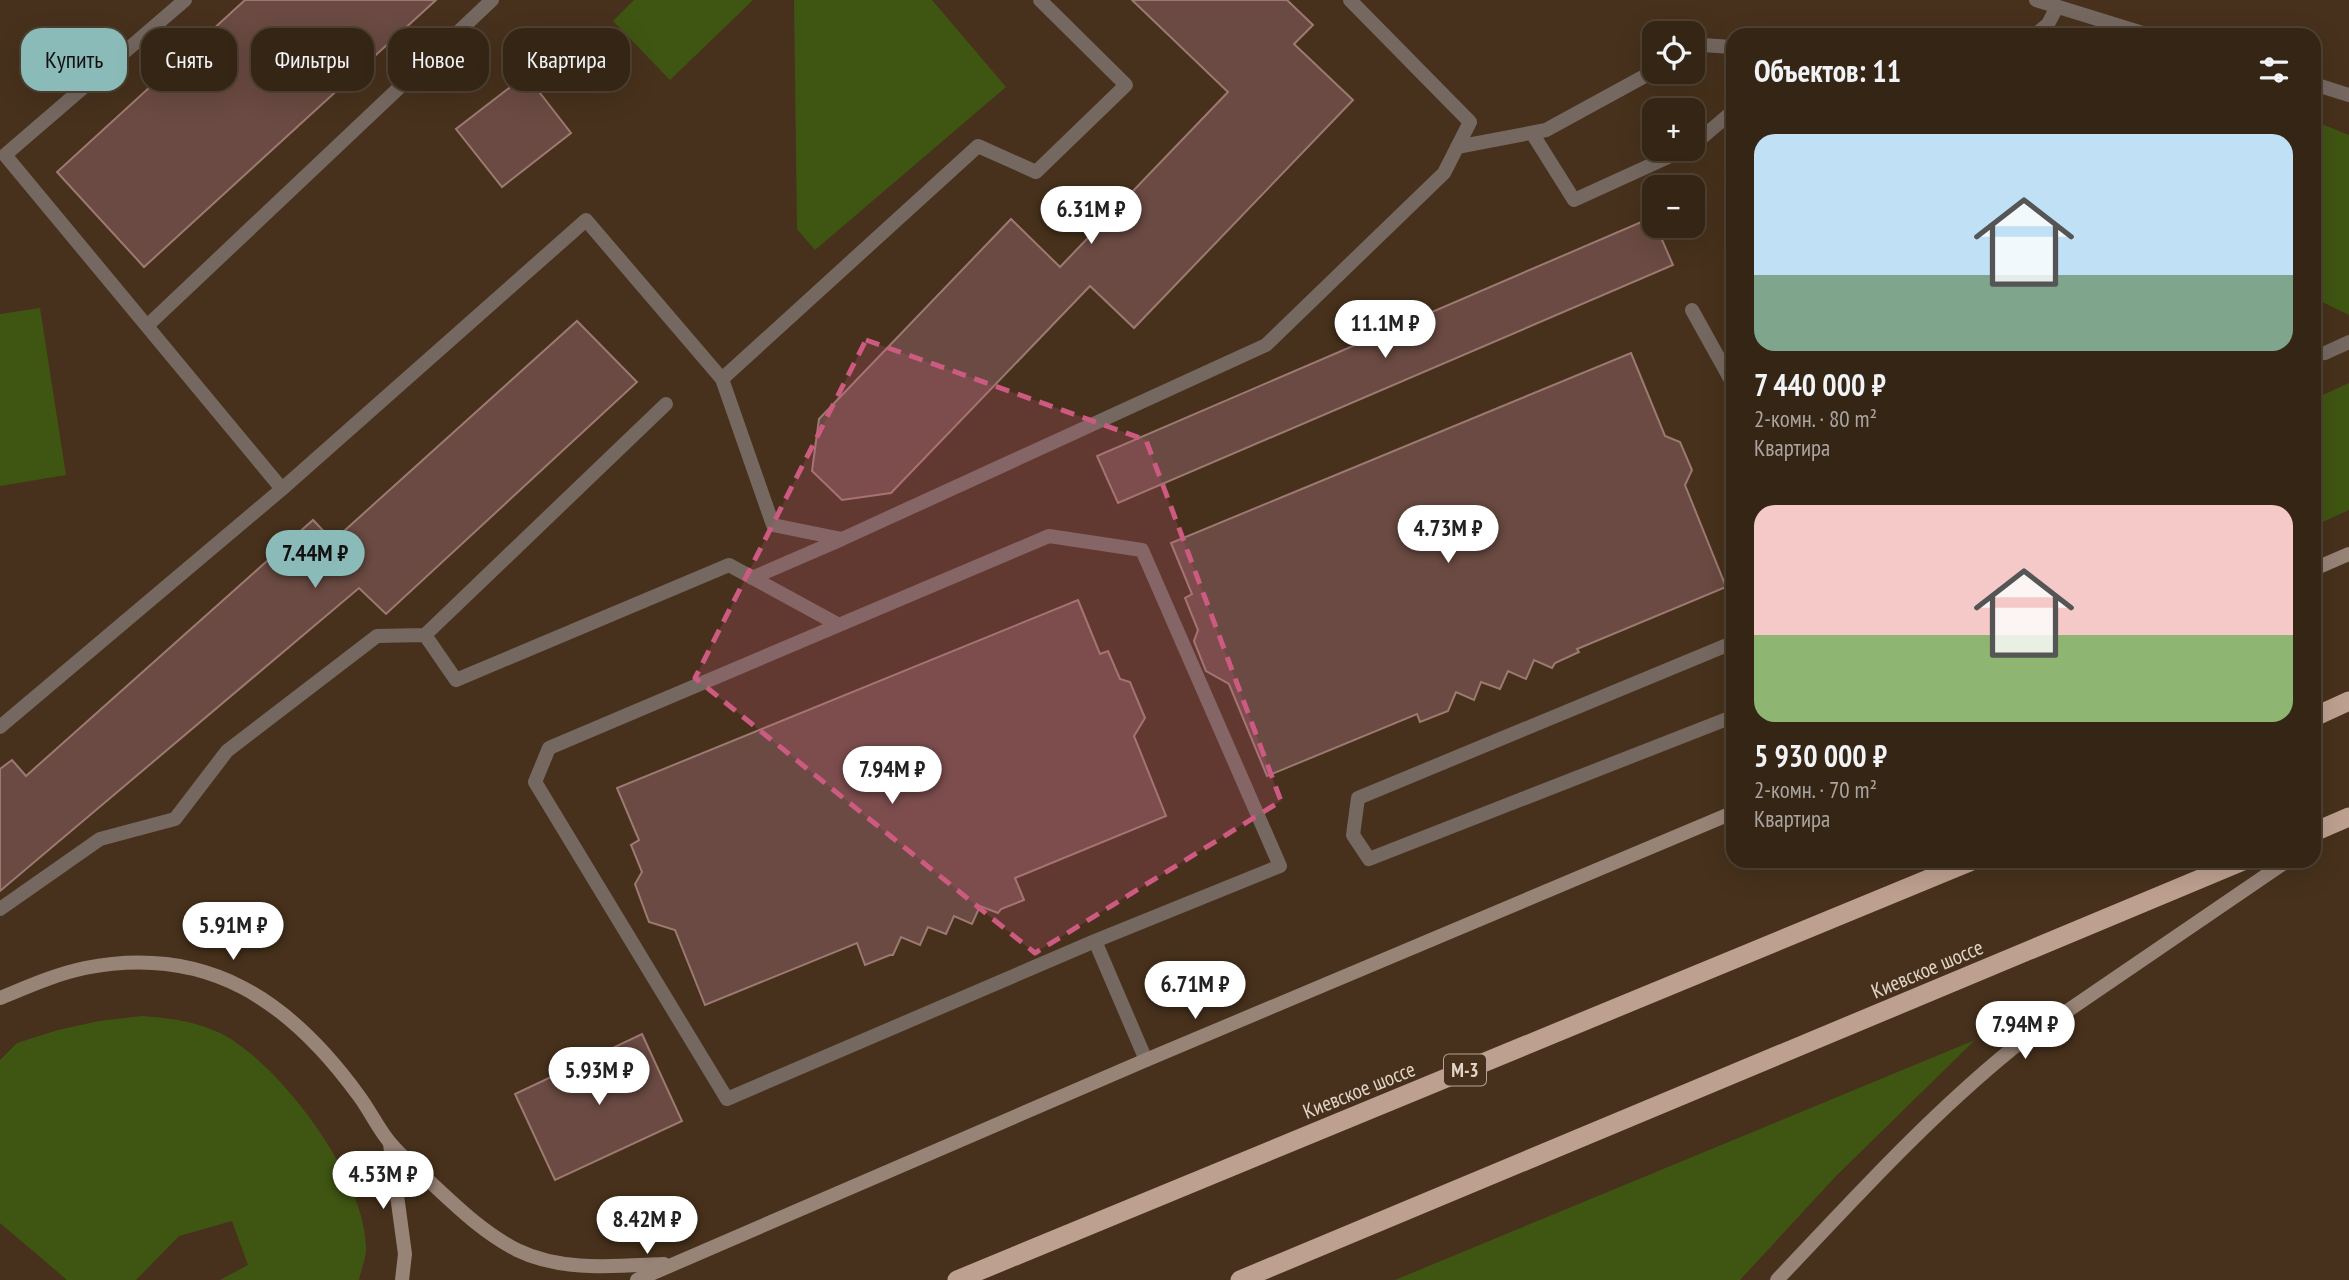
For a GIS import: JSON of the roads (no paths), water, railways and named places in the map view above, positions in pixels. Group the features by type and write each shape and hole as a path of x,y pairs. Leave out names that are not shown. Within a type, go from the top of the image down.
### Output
{"highway":[{"path":"2321,713 2349,701"},
{"path":"2321,829 2349,817"},
{"name":"Киевское шоссе","path":"957,1280 1955,868"},
{"name":"Киевское шоссе","path":"1240,1280 2226,868"}],"main road":[{"path":"2321,566 2349,554"},
{"path":"637,1280 1146,1060 1726,816"},
{"path":"2321,838 2349,817"},
{"path":"1777,1280 1924,1126 1991,1066 2013,1048 2277,868"},
{"path":"0,998 82,969 111,964 162,963 210,972 251,991 306,1033 353,1088 390,1143 475,1224 518,1250 563,1264 672,1264"},
{"path":"390,1143 405,1254 402,1280"}],"street":[{"path":"186,0 5,155 282,489"},
{"path":"147,326 492,0"},
{"path":"722,379 978,146 1036,172 1126,85 1040,0"},
{"path":"752,578 1266,345 1444,173 1470,122 1350,0"},
{"path":"2036,0 2126,28"},
{"path":"2043,28 2057,7"},
{"path":"1705,45 1726,47"},
{"path":"1457,147 1546,130 1642,78"},
{"path":"2321,86 2349,95"},
{"path":"1705,135 1726,117"},
{"path":"1532,133 1574,200 1660,161"},
{"path":"0,727 282,489 586,220 722,379 773,524 842,539"},
{"path":"1692,310 1726,371"},
{"path":"2321,353 2349,342"},
{"path":"0,909 100,839 175,819 227,751 377,636 425,635 666,404"},
{"path":"1049,536 1142,550 1280,866 1095,941 727,1099 535,782 549,748 1049,536"},
{"path":"425,635 456,680 729,565 839,625"},
{"path":"1726,645 1359,797 1353,835 1369,859 1726,719"},
{"path":"1095,941 1146,1060"}]}
